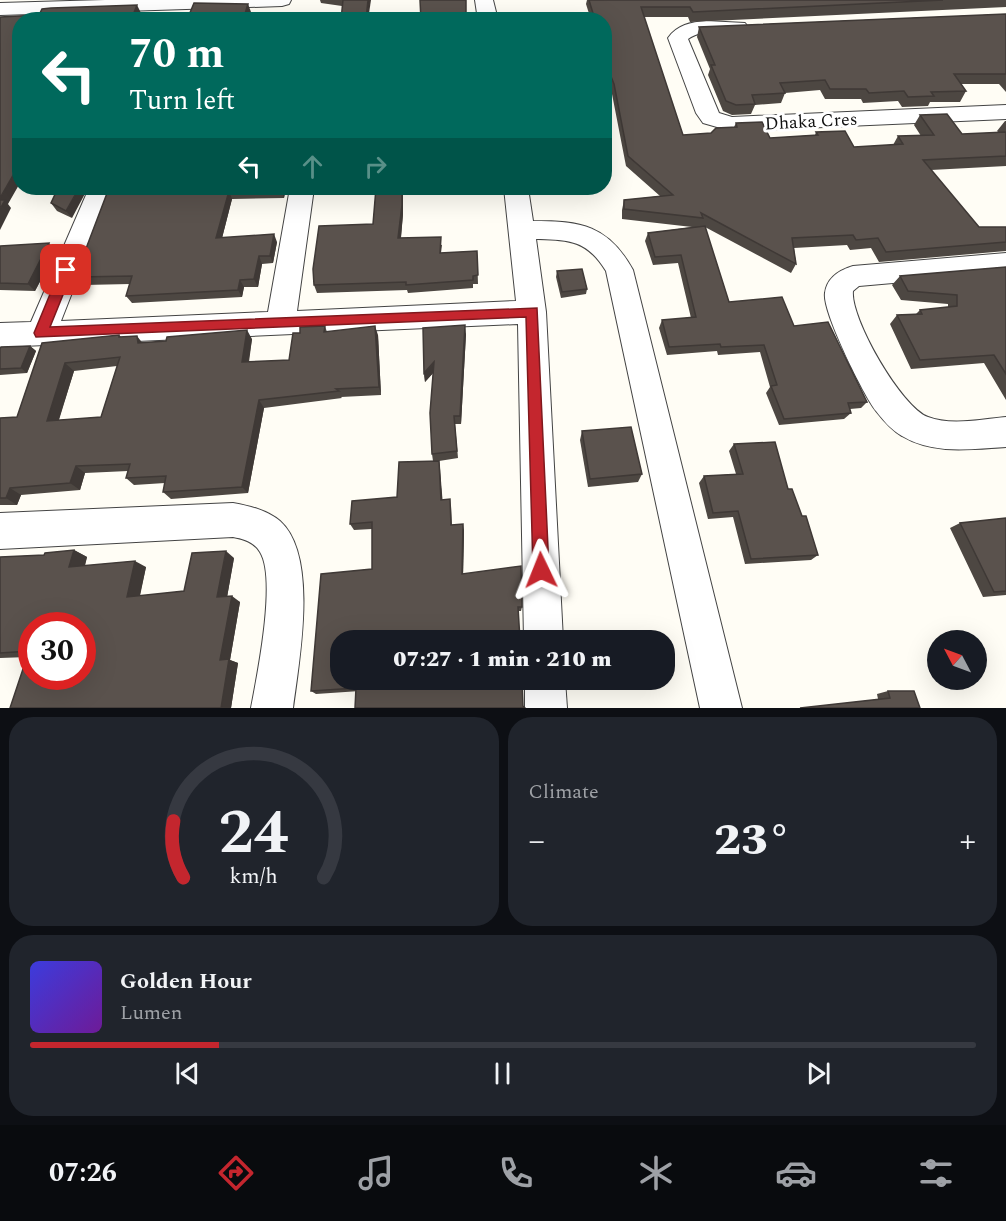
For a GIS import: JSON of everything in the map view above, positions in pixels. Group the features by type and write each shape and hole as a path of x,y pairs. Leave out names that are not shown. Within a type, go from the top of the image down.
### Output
{"street":[{"path":"0,9 23,4 171,12 282,0"},
{"name":"Dhaka Cres","path":"763,26 694,29 682,32 678,38 706,113 711,118 732,124 1006,112"},
{"path":"41,333 98,195"},
{"path":"280,322 301,195"},
{"path":"517,195 532,312 543,630"},
{"path":"523,230 578,231 594,239 609,251 619,270 721,708"},
{"path":"1006,263 853,276 842,282 837,294 840,306 882,397 895,412 913,425 930,433 1006,432"},
{"path":"0,335 532,312"},
{"path":"0,531 233,520 254,524 273,540 281,558 285,591 272,708"},
{"path":"545,690 546,708"}],"building":[{"path":"343,0 368,0 367,12 342,12"},
{"path":"420,0 466,0 466,12 421,12"},
{"path":"589,0 943,0 693,12 690,7 641,7 683,135 711,133 716,128 737,127 736,123 762,122 770,138 845,131 854,147 903,144 898,136 934,135 920,115 947,114 962,134 1006,132 1006,156 923,160 979,227 1006,227 1006,242 886,252 878,238 856,240 853,235 792,238 796,264 701,213 703,218 624,209 624,200 673,195 628,156 612,79 612,12 593,12"},
{"path":"194,3 248,4 246,12 190,12"},
{"path":"137,5 134,12 40,12 42,9"},
{"path":"1006,14 1006,74 954,74 966,91 931,92 934,96 908,97 904,91 869,93 866,89 830,89 825,80 780,83 785,93 752,95 755,104 736,105 726,101 711,65 715,65 699,27"},
{"path":"12,16 12,177 0,198 0,17"},
{"path":"55,195 75,195 66,211 51,203"},
{"path":"106,195 228,195 216,238 274,234 270,256 259,256 254,279 240,280 238,290 126,296 132,276 78,277 82,267 79,267"},
{"path":"375,195 402,195 398,238 441,237 440,253 477,251 478,275 473,276 473,280 406,285 406,282 314,285 313,269 319,226 373,224"},
{"path":"705,226 729,302 782,297 794,326 828,322 867,402 848,403 851,413 784,419 771,386 777,385 764,345 721,347 720,344 669,347 662,320 696,317 681,255 655,257 648,233"},
{"path":"49,243 28,284 0,283 0,246"},
{"path":"1006,267 1006,374 994,355 920,360 897,315 922,314 920,310 957,306 957,295 908,291 900,276"},
{"path":"582,269 587,289 562,292 557,271"},
{"path":"465,325 460,416 454,416 457,451 432,454 430,413 434,362 424,373 423,328"},
{"path":"325,326 324,332 375,326 379,387 336,389 339,391 259,400 242,487 163,492 166,476 126,478 130,464 76,466 70,483 10,488 6,498 0,498 0,418 17,417 42,343 119,335 119,337 137,336 138,343 166,341 167,337 247,330 242,362 289,360 293,333 300,333 300,327","holes":["120,357 101,417 47,421 65,363"]},
{"path":"30,346 21,368 0,369 1,347"},
{"path":"631,427 642,474 590,479 582,431"},
{"path":"775,442 788,489 792,489 802,516 806,516 818,555 751,559 738,511 713,513 704,476 743,474 734,444"},
{"path":"439,461 441,500 450,499 451,525 463,524 462,574 521,566 522,607 518,607 519,630 330,630 330,690 311,691 321,574 372,569 372,522 350,524 352,501 397,497 399,462"},
{"path":"1006,518 1006,591 994,592 960,523"},
{"path":"74,550 69,567 135,561 127,597 184,591 192,553 226,551 217,597 232,596 220,660 229,659 221,708 10,708 18,684 18,690 96,690 96,612 18,612 18,652 0,653 0,557 44,555 45,553"},
{"path":"356,690 522,690 525,708 355,708"},
{"path":"888,691 914,691 920,708 800,708 890,698"}],"route":[{"path":"66,270 41,333 532,312 541,570"}]}
